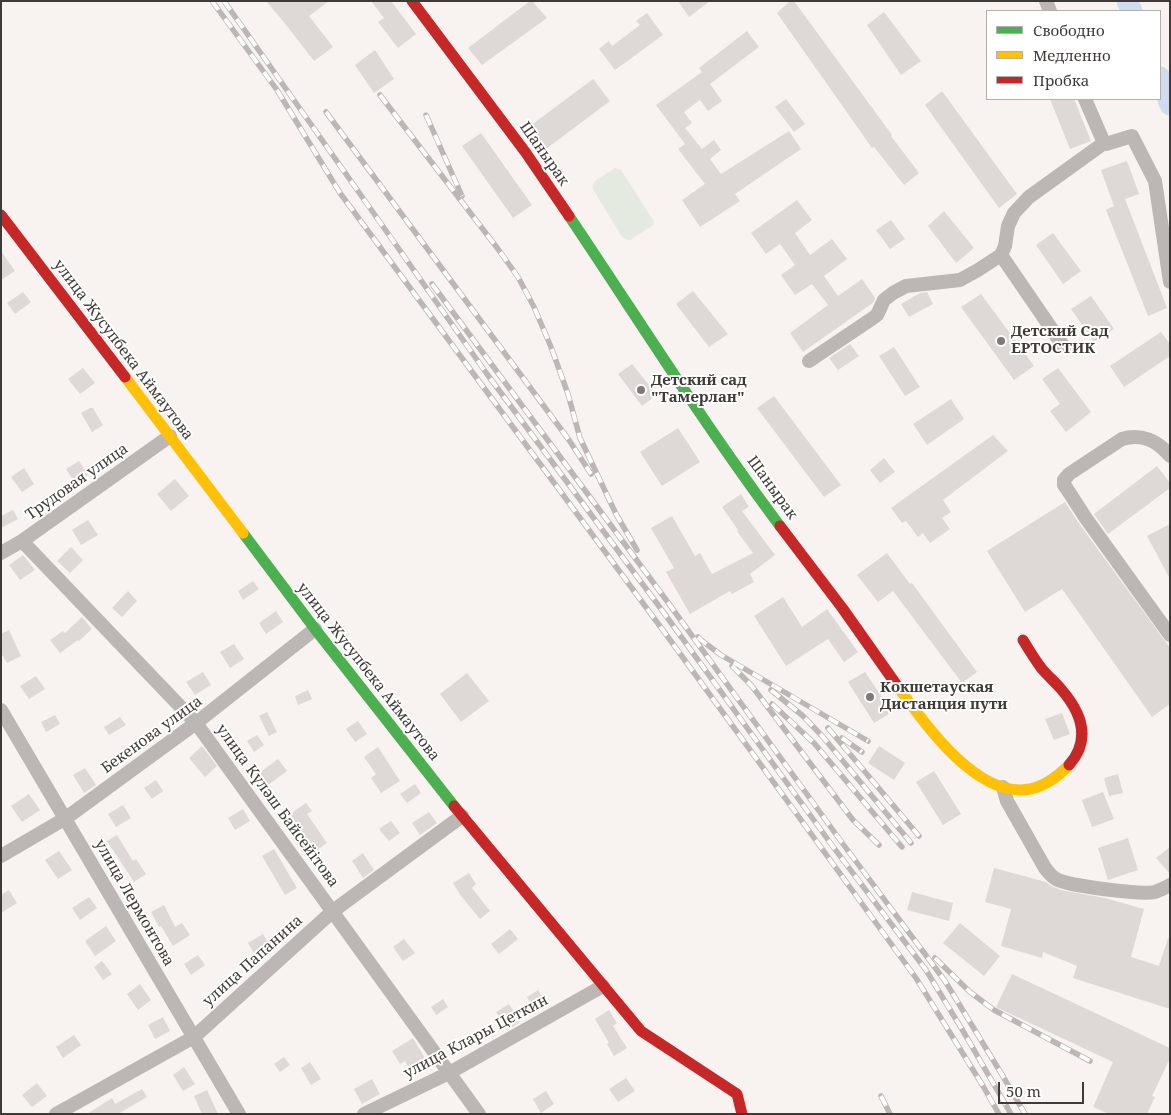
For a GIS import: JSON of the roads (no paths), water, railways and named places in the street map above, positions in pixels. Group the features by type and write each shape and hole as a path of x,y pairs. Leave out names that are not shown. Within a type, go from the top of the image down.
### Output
{"street":[{"name":"Шанырак","path":"412,1 538,170 719,442 920,717 942,744 975,772 991,782 1016,791 1026,791 1044,785 1063,772 1076,757 1081,749 1083,740 1081,721 1071,700 1045,672 1023,640"},
{"path":"1085,100 1104,143"},
{"path":"809,361 877,315 884,300 893,293 906,286 960,280 1001,255 1005,246 1008,226 1014,213 1029,197 1104,143 1132,136 1154,181 1170,282"},
{"name":"улица Жусупбека Аймаутова","path":"1,215 315,629 462,816 642,1031 737,1094 742,1114"},
{"path":"1001,255 1064,347"},
{"name":"Трудовая улица","path":"1,553 22,541 170,436"},
{"path":"1170,456 1154,442 1142,437 1131,436 1122,439 1069,474 1064,480 1064,485 1085,517 1170,635"},
{"name":"улица Күләш Байсейітова","path":"22,541 196,723 479,1114"},
{"name":"Бекенова улица","path":"1,856 66,818 196,723 315,629"},
{"name":"улица Лермонтова","path":"1,710 239,1114"},
{"path":"1003,787 1007,801 1045,868 1056,879 1138,893 1156,892 1170,885"},
{"name":"улица Папанина","path":"56,1114 194,1037 333,911 462,816"},
{"name":"улица Клары Цеткин","path":"364,1114 449,1073 603,986"}],"waterway":[{"path":"1127,1 1132,10"},
{"path":"1161,80 1170,105"}],"railway":[{"path":"212,1 277,90 340,193 665,633 916,978 999,1114"},
{"path":"224,1 487,374 664,613 834,848 926,970 1011,1114"},
{"path":"380,95 518,277 534,307 551,347 568,394 580,438 616,514 637,550"},
{"path":"326,112 569,440 591,474"},
{"path":"426,115 462,196"},
{"path":"432,284 945,981 1025,1114"},
{"path":"698,637 721,655 868,741"},
{"path":"732,666 751,685 853,820 879,845"},
{"path":"771,690 803,716 823,737 911,843"},
{"path":"772,704 814,743 902,847"},
{"path":"828,728 919,836"},
{"path":"842,738 862,752"},
{"path":"935,958 970,992 994,1010 1090,1061"},
{"path":"881,1096 890,1114"}],"place":[{"name":"Детский Сад ЕРТОСТИК","path":"1001,341"},
{"name":"Детский сад \"Тамерлан\"","path":"641,390"},
{"name":"Кокшетауская Дистанция пути","path":"870,697"}]}
